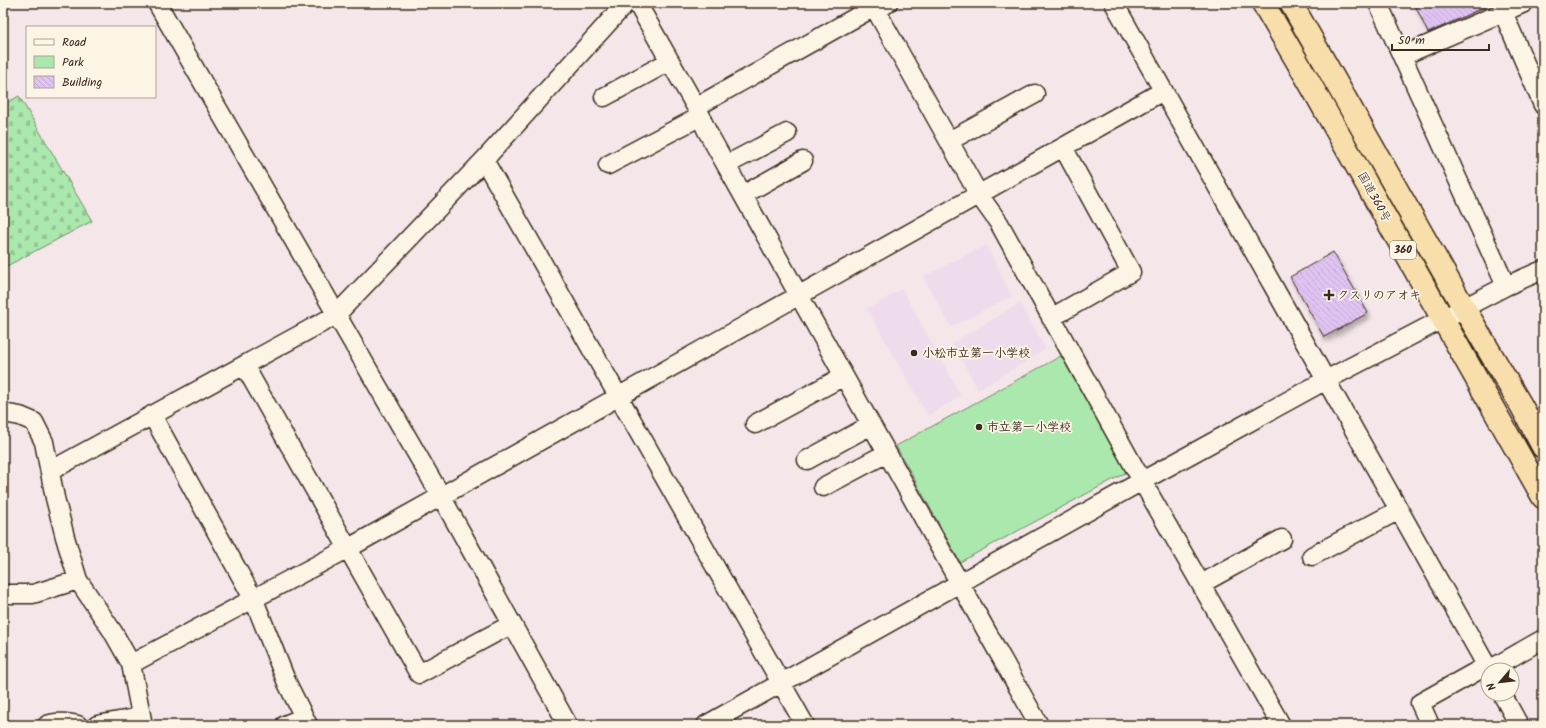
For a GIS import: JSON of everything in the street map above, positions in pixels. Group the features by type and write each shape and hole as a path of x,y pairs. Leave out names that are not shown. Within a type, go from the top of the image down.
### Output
{"highway":[{"name":"国道360号","path":"1263,3 1543,497"},
{"name":"国道360号","path":"1291,3 1464,308 1522,407 1543,447"}],"street":[{"path":"157,3 441,496 568,725"},
{"path":"50,471 336,315 484,160 626,3"},
{"path":"637,3 699,112 726,165 959,584 1039,725"},
{"path":"1114,3 1162,91 1484,662"},
{"path":"1378,3 1506,286"},
{"path":"1402,56 1524,3"},
{"path":"608,165 879,5 949,141 979,195 999,223 1142,481 1281,725"},
{"path":"1503,12 1536,71 1543,105"},
{"path":"604,97 670,61"},
{"path":"131,664 254,600 347,549 618,396 800,296 1162,91"},
{"path":"949,141 1035,94"},
{"path":"726,165 787,132"},
{"path":"1051,318 1131,272 1063,147"},
{"path":"484,160 805,725"},
{"path":"743,195 803,161"},
{"path":"706,725 1142,481 1326,380 1506,286 1543,270"},
{"path":"244,365 419,674 512,624"},
{"path":"755,424 844,376"},
{"path":"3,413 20,416 34,422 44,442 55,498 78,580 113,632 131,664 142,721 97,725"},
{"path":"152,415 254,600 286,684 306,721 285,725"},
{"path":"807,460 871,425"},
{"path":"824,487 887,453"},
{"path":"1312,556 1399,510"},
{"path":"1200,584 1282,539"},
{"path":"3,594 33,594 78,580"},
{"path":"1501,662 1543,639"},
{"path":"1430,725 1420,703 1480,673"},
{"path":"1506,702 1519,725"},
{"path":"47,725 60,722 78,725"}],"shaded area":[{"path":"986,245 1012,296 951,327 923,277"},
{"name":"小松市立第一小学校","path":"902,289 961,396 928,416 867,309"},
{"path":"1020,303 1046,349 978,390 953,343"}],"green space":[{"path":"19,96 92,221 3,268 3,105"},
{"path":"1061,356 1127,472 960,562 896,446"}],"building":[{"path":"1414,3 1493,3 1428,33"},
{"name":"クスリのアオキ","path":"1333,252 1368,313 1324,337 1290,277"}],"place":[{"name":"クスリのアオキ","path":"1329,295"},
{"name":"小松市立第一小学校","path":"914,353"},
{"name":"市立第一小学校","path":"979,427"}]}
